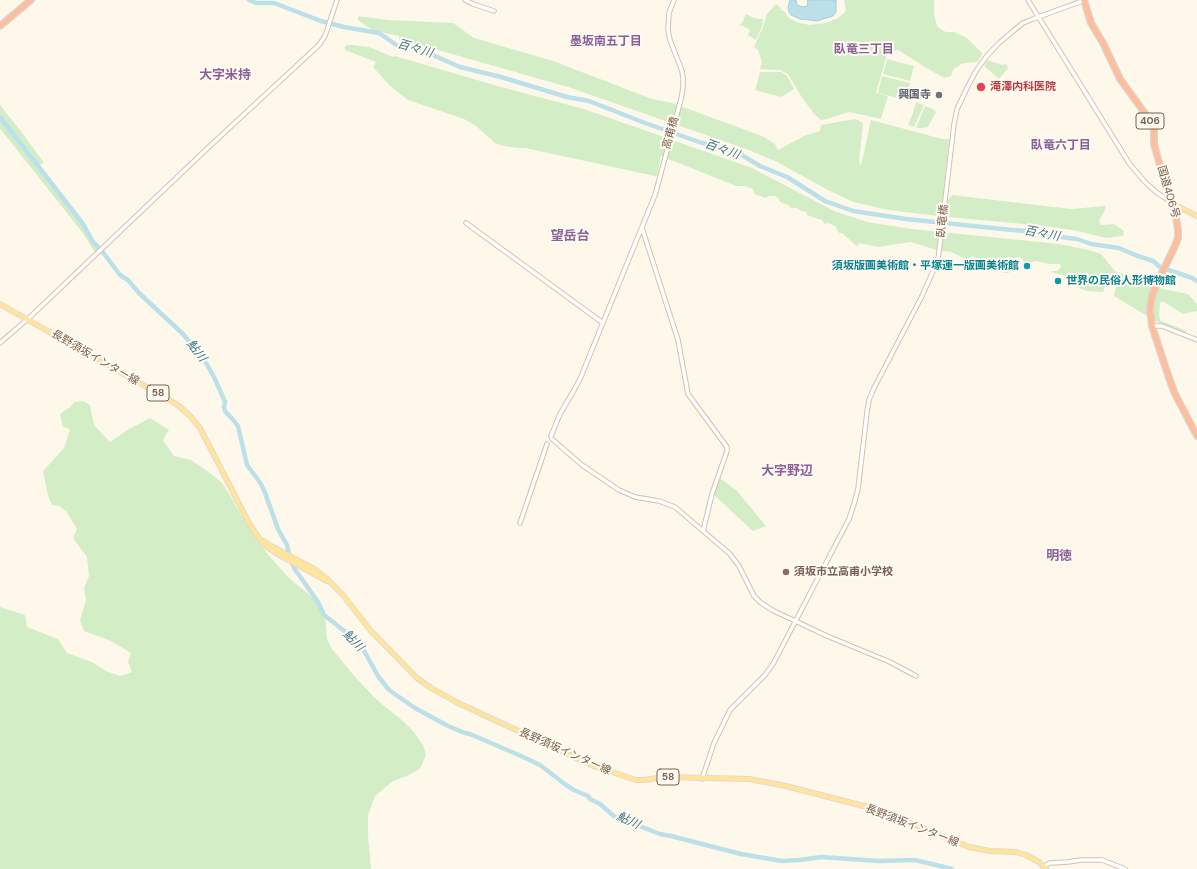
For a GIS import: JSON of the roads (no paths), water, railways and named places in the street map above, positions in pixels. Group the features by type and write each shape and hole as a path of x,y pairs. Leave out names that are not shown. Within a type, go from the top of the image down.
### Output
{"highway":[{"path":"0,26 31,0"},
{"name":"国道406号","path":"1084,0 1091,23 1103,43 1120,80 1154,127 1154,144 1176,216 1178,238 1152,296 1150,309 1152,326 1173,387 1197,436"}],"main road":[{"path":"1171,203 1197,216"},
{"name":"長野須坂インター線","path":"0,304 168,399 190,416 200,428 250,524 260,539 269,549 336,588"},
{"name":"長野須坂インター線","path":"260,539 324,576 336,588 370,631 417,678 445,697 596,767 636,780 663,777 749,779 764,781 879,810 969,847 990,851 1016,852 1033,857 1045,868"}],"street":[{"path":"0,343 319,46 325,36 337,0"},
{"path":"465,0 472,4 494,11"},
{"name":"高甫橋","path":"520,523 549,440 560,414 573,392 603,323 655,195 683,88 683,78 680,66 670,40 668,30 670,13 674,0"},
{"path":"1028,0 1129,163 1156,192 1171,203"},
{"name":"臥竜橋","path":"702,779 714,743 730,710 765,675 773,664 849,519 858,489 867,412 874,388 922,296 934,269 940,249 955,118 957,109 976,70 998,44 1023,23 1084,0"},
{"path":"466,223 603,323"},
{"path":"642,228 678,340 688,394 727,447 727,451 712,494 703,531"},
{"path":"1152,326 1162,326 1197,340"},
{"path":"549,440 558,444 582,465 619,490 635,496 659,501 674,507 730,554 739,566 754,596 761,603 795,621 890,662 916,676"},
{"path":"1045,868 1050,863 1081,860 1102,860 1125,869"}],"water":[{"path":"790,0 796,0 797,5 803,7 807,6 807,0 836,0 836,12 833,16 817,21 800,19 791,15 789,12 788,7"}],"waterway":[{"name":"百々川","path":"249,0 256,3 274,3 321,21 344,27 379,33 398,46 428,51 435,56 460,67 501,77 567,97 589,101 702,143 721,147 740,154 760,166 787,177 825,201 853,211 906,219 1026,231 1077,239 1091,244 1119,248 1153,261 1160,267 1197,281"},
{"name":"鮎川","path":"0,117 83,224 93,242 102,251 120,275 128,280 139,293 183,334 206,363 225,402 225,411 238,426 247,465 264,490 278,529 287,545 294,568 318,602 324,615 352,637 362,647 378,676 389,690 415,708 448,726 470,734 540,765 566,785 600,804 616,818 660,834 741,854 782,861 821,857 879,861 915,860 952,869"}],"place":[{"name":"滝澤内科医院","path":"981,87"},
{"name":"興国寺","path":"939,95"},
{"name":"須坂版画美術館・平塚運一版画美術館","path":"1027,266"},
{"name":"世界の民俗人形博物館","path":"1058,281"},
{"name":"須坂市立高甫小学校","path":"786,572"}],"district":[{"name":"墨坂南五丁目","path":"606,42"},
{"name":"臥竜三丁目","path":"864,50"},
{"name":"大字米持","path":"225,76"},
{"name":"臥竜六丁目","path":"1061,146"},
{"name":"望岳台","path":"570,237"},
{"name":"大字野辺","path":"787,472"},
{"name":"明徳","path":"1059,557"}]}
